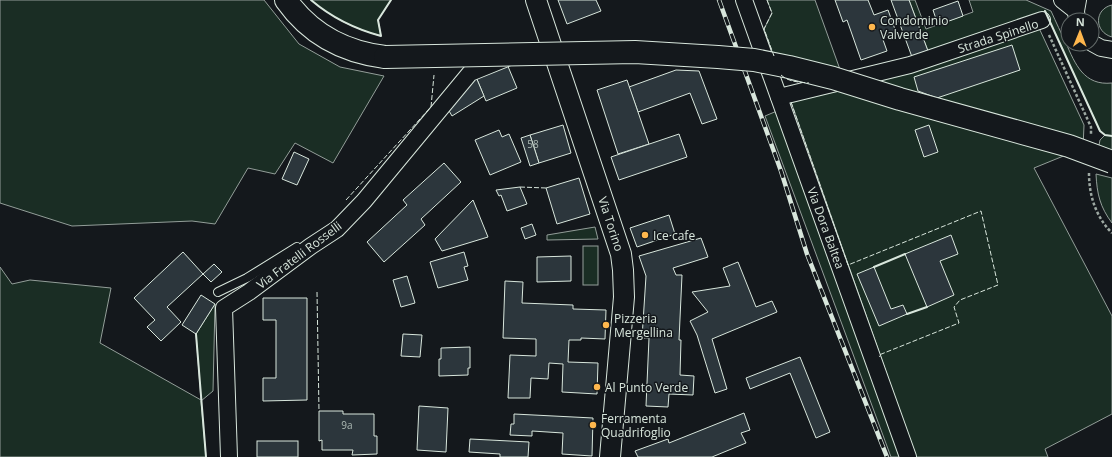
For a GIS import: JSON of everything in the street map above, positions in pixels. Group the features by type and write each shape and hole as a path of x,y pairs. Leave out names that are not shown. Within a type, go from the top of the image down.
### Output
{"main road":[{"path":"286,0 306,22 323,36 346,48 367,54 385,57 635,52 718,56 754,60 833,78 900,99 1069,146 1112,162"},
{"path":"1069,146 1112,154"}],"street":[{"name":"Via Torino","path":"536,0 621,254 624,297 610,457"},
{"name":"Via Dora Baltea","path":"744,0 908,457"},
{"path":"1062,0 1077,10"},
{"name":"Strada Spinello","path":"779,97 910,65 1042,20"},
{"name":"Via Fratelli Rosselli","path":"229,457 224,308 249,292 311,246 337,229 364,201 470,72 516,55 551,45"},
{"path":"1100,47 1112,50"}],"lane":[{"path":"218,292 247,278 319,234 364,201"}],"path":[{"name":"Strada Spinello","path":"1042,20 1091,127 1091,134"},
{"path":"1090,170 1090,196 1107,228 1112,233"}],"green space":[{"path":"0,0 264,0 299,44 340,67 384,76 333,163 295,143 275,174 248,168 215,224 192,221 72,226 0,203"},
{"path":"311,0 391,0 378,20 381,36 344,22"},
{"path":"767,0 815,0 842,75 810,82 802,82 787,79 780,74 764,29 772,13"},
{"path":"909,0 915,0 926,29 973,12 969,0 1026,0 1051,11 1060,31 1060,44 1045,11 928,51"},
{"path":"1112,5 1112,37 1106,34 1100,27 1100,14 1106,7"},
{"path":"1039,28 1084,125 1083,148 1034,168 1112,316 1112,414 1045,449 1048,457 916,457 791,102"},
{"path":"1064,52 1070,52 1082,72 1094,81 1112,83 1112,153 1098,150 1100,140 1105,135 1100,131"},
{"path":"777,111 904,457 891,457 765,116"},
{"path":"1096,174 1112,178 1112,223 1100,200"},
{"path":"595,227 598,239 547,240 547,235"},
{"path":"583,246 598,246 598,285 583,285"},
{"path":"0,267 12,284 30,280 111,288 100,343 201,400 196,334 215,304 213,391 201,401 206,457 0,457"}],"building":[{"path":"558,0 596,0 601,11 567,24"},
{"name":"Condominio Valverde","path":"835,0 868,0 874,15 888,10 896,32 882,37 887,51 861,60 847,20 843,22"},
{"path":"891,0 909,0 928,51 912,57"},
{"path":"958,1 963,16 938,25 933,10"},
{"path":"1012,45 1020,70 937,98 918,91 914,77"},
{"path":"507,64 517,88 486,101 476,77"},
{"path":"676,70 699,71 717,119 702,124 690,93 638,112 629,87"},
{"path":"476,77 484,96 452,116 448,109"},
{"path":"627,80 649,144 618,154 597,90"},
{"path":"563,125 571,153 539,163 530,135"},
{"path":"929,125 938,152 924,157 915,130"},
{"path":"499,130 502,137 509,134 521,162 490,175 475,140"},
{"path":"679,134 687,157 619,180 611,157"},
{"path":"530,135 539,163 530,166 521,138"},
{"path":"294,152 309,159 297,185 282,179"},
{"path":"444,163 461,182 421,219 425,225 384,262 367,242 407,205 403,200"},
{"path":"579,178 590,214 557,224 546,188"},
{"path":"520,187 527,204 507,211 501,195 499,196 496,190"},
{"path":"473,200 488,237 442,251 435,239"},
{"path":"669,215 675,234 637,247 630,228"},
{"path":"532,224 536,235 525,239 521,228"},
{"path":"951,235 958,254 940,261 954,295 927,307 905,254"},
{"path":"701,238 708,257 673,268 676,275 682,275 679,340 681,340 680,375 694,376 693,395 669,394 668,407 646,406 649,338 642,338 646,276 639,256"},
{"path":"183,252 203,274 167,307 181,322 161,341 147,327 155,320 134,298"},
{"path":"464,252 468,266 464,267 468,280 438,288 430,262"},
{"path":"571,256 571,281 537,282 537,257"},
{"path":"738,262 756,307 772,301 777,312 712,339 727,389 715,393 697,335 690,321 708,312 692,292 730,286 723,268"},
{"path":"214,264 222,272 211,282 203,274"},
{"path":"874,267 891,309 903,305 907,314 879,326 857,274"},
{"path":"407,276 415,303 401,307 393,280"},
{"path":"505,281 523,282 522,303 573,305 573,309 606,310 605,339 581,338 581,340 569,340 568,362 598,363 597,394 562,392 563,364 549,363 548,379 531,378 530,398 508,398 510,355 536,356 536,339 503,338"},
{"path":"201,295 215,304 196,334 182,325"},
{"path":"263,298 307,298 307,400 263,401 263,378 276,378 276,320 263,320"},
{"path":"403,334 422,335 420,357 401,356"},
{"path":"470,347 470,368 468,368 468,375 439,376 439,359 441,359 441,348"},
{"path":"800,357 830,432 816,438 790,373 750,389 746,378"},
{"path":"419,406 448,408 446,452 417,450"},
{"path":"319,411 343,411 343,414 374,414 374,436 377,436 377,454 352,455 353,450 322,450 322,440 319,441"},
{"path":"744,413 750,430 741,433 746,443 712,457 638,457 635,451 668,439 669,443"},
{"path":"514,414 593,418 592,456 562,454 563,433 532,431 532,436 510,435 511,424 514,424"},
{"path":"470,439 529,442 528,457 500,457 500,454 469,452"},
{"path":"257,441 298,441 298,457 257,457"}],"railway":[{"path":"719,0 781,171 807,254 887,457"}],"fence":[{"path":"767,0 772,13 764,29 774,56"},
{"path":"346,200 431,107 434,75"},
{"path":"781,75 790,80 809,83"},
{"path":"791,102 848,265 981,211 998,285 960,300 954,307 959,323 879,355 880,357"},
{"path":"520,187 546,188"},
{"path":"317,292 319,411"}],"wall":[{"path":"311,0 344,22 381,36 378,20 391,0"},
{"path":"1045,11 1100,131 1105,135 1112,136"},
{"path":"874,267 905,254"},
{"path":"907,314 927,307"},
{"path":"196,334 206,457"}],"place":[{"name":"Condominio Valverde","path":"872,27"},
{"name":"Ice cafe","path":"645,235"},
{"name":"Pizzeria Mergellina","path":"606,325"},
{"name":"Al Punto Verde","path":"597,387"},
{"name":"Ferramenta Quadrifoglio","path":"593,425"}]}
